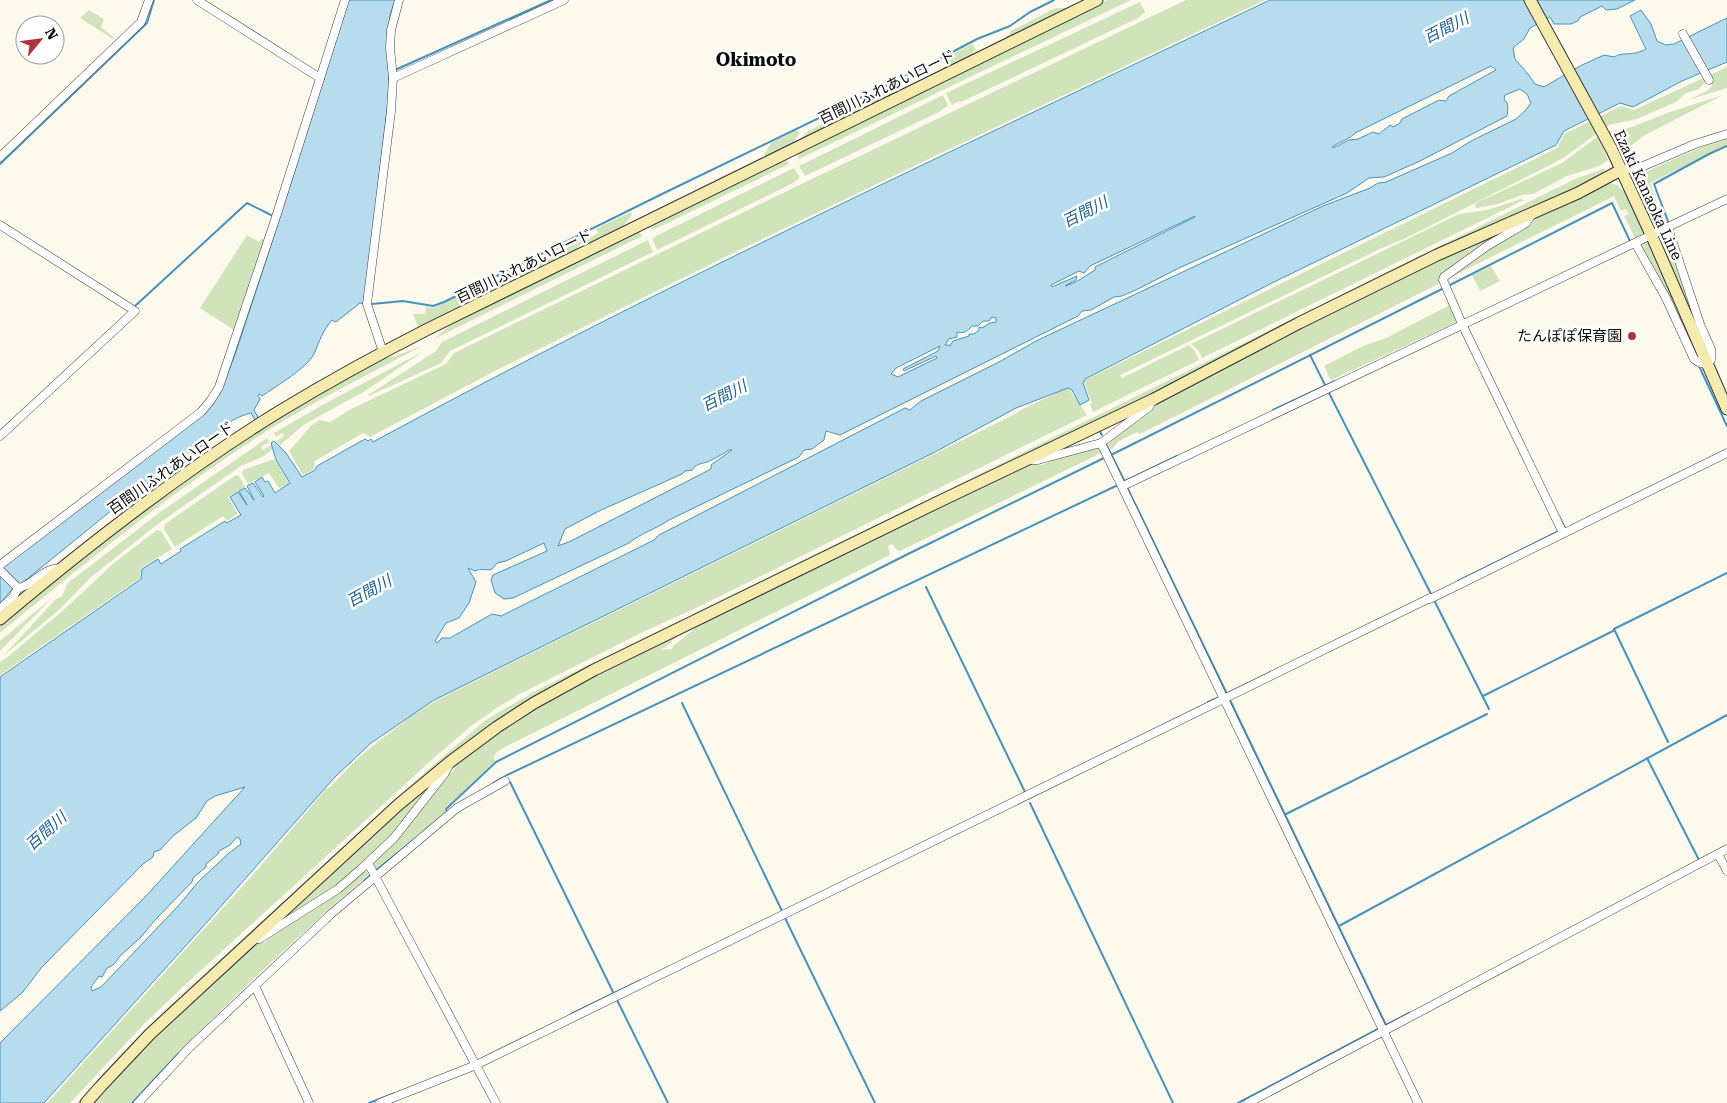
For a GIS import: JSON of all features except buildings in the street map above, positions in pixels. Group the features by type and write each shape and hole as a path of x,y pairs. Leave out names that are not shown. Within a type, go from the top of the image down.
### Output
{"street":[{"path":"0,157 141,22 149,0"},
{"path":"198,0 320,78"},
{"path":"0,565 201,412 219,387 275,220 345,0"},
{"path":"383,352 368,304 391,111 393,78 390,48 391,30 399,0"},
{"path":"393,78 564,0"},
{"name":"百間川ふれあいロード","path":"0,619 122,520 226,446 280,411 383,352 1098,0"},
{"name":"Ezaki Kanaoka Line","path":"1530,0 1612,150 1727,409"},
{"path":"1683,34 1709,80"},
{"path":"86,1103 150,1034 398,805 450,762 497,727 534,703 594,670 873,533 1154,399 1342,302 1437,256 1578,193 1621,170 1641,167 1694,144 1727,134"},
{"path":"1655,233 1727,199"},
{"path":"1533,213 1526,223 1487,246 1444,277 1443,280 1563,533"},
{"path":"0,225 135,311 0,436"},
{"path":"1635,243 1666,298 1694,359 1700,363 1707,364 1711,360 1711,349 1700,324 1668,228"},
{"path":"1124,484 1646,238"},
{"path":"1029,460 1038,460 1101,443 1149,407 1154,399"},
{"path":"1101,443 1124,484 1227,697 1418,1103"},
{"path":"380,1103 474,1064 1727,453"},
{"path":"17,587 24,586 46,570 61,568"},
{"path":"0,570 17,587"},
{"path":"0,610 13,597 17,587"},
{"path":"256,936 259,939 338,889 368,863 394,838 445,773 450,762"},
{"path":"138,1103 189,1048 374,875 457,808 505,781"},
{"path":"1248,1103 1727,849"},
{"path":"1718,854 1727,871"},
{"path":"368,863 496,1103"},
{"path":"255,986 309,1103"}],"green space":[{"path":"1107,0 1131,0 799,159 797,154"},
{"path":"1186,0 1265,0 723,258 493,372 370,437 363,433 315,461 314,469 303,475 289,451 311,426 319,420 330,422 351,409 446,364 454,353"},
{"path":"1140,2 1145,12 1138,18 952,105 946,93"},
{"path":"1055,8 1071,8 1004,41 1011,31"},
{"path":"89,10 104,19 101,27 113,39 80,18"},
{"path":"972,44 976,49 969,57 939,73 946,65 945,58"},
{"path":"1727,67 1727,88 1688,100 1707,91 1712,86 1712,77 1699,89 1686,93 1676,102 1637,119 1609,125 1563,158 1548,166 1406,238 1120,375 1122,378 1189,345 1199,360 1093,412 1090,404 1092,403 1084,381 1087,379 1557,148 1564,134 1621,106 1634,110"},
{"path":"892,85 896,94 799,142 807,132 822,124 819,119"},
{"path":"943,95 948,106 941,111 805,176 799,166"},
{"path":"1723,95 1645,135 1621,153 1615,147 1606,153 1608,160 1599,166 1567,176 1533,194 1522,195 1498,204 1475,207 1476,203 1562,163 1597,137 1608,132 1632,127 1667,113"},
{"path":"797,130 800,133 791,146 767,157 764,155 771,143"},
{"path":"1727,139 1727,145 1650,183 1664,224 1655,228 1658,235 1667,237 1708,356 1628,176 1640,174 1711,143"},
{"path":"786,159 789,164 653,230 651,226"},
{"path":"794,168 800,178 793,183 657,250 652,238"},
{"path":"1606,168 1601,174 1578,188 692,616 692,614 937,495 1575,179"},
{"path":"1610,183 1617,185 1626,193 1700,358 1697,357 1640,247 1641,244 1647,241 1643,234 1635,238 1624,216 1629,214 1626,209 1621,211 1614,196 1447,279 1499,243 1529,227 1536,217"},
{"path":"1521,199 1524,200 1202,358 1198,350 1191,344 1459,214 1487,210"},
{"path":"631,212 632,215 621,229 580,249 590,238 598,233 596,229"},
{"path":"1517,225 1440,280 1440,283 1140,434 1137,432 1119,441 1111,450 1107,441 1153,410 1159,399 1413,271"},
{"path":"639,231 642,236 434,339 455,321"},
{"path":"247,235 259,242 262,238 264,240 234,330 200,308"},
{"path":"572,240 574,244 584,240 572,254 419,329 413,314 425,314 426,307 433,308"},
{"path":"648,240 653,252 450,351 441,363 368,395 436,351 442,342"},
{"path":"1491,266 1500,281 1480,291 1472,275"},
{"path":"1450,302 1459,321 1331,380 1324,366 1365,345 1384,339 1448,306 1447,303"},
{"path":"424,345 299,412 225,459 126,531 0,633 0,624 124,525 222,453 266,425 378,360"},
{"path":"424,351 365,391 305,424 280,445 276,442 284,436 282,433 276,437 274,433"},
{"path":"1069,389 1087,415 696,608 645,631 498,707 471,726 435,757 186,984 144,1024 70,1103 47,1103 258,869 326,789 359,757 410,717 439,699 1023,409"},
{"path":"267,438 269,442 261,447 263,450 271,445 273,449 264,456 241,466 159,523 91,577 59,610 3,656 56,599 62,596 68,583 159,513"},
{"path":"1096,446 1101,448 1103,452 900,551 892,544 888,546 890,555 503,748 495,754 495,761 444,809 446,812 374,870 374,860 431,793 453,772 458,760 541,703 685,628 666,647 660,650 672,649 673,646 693,630 695,625 1029,463 1042,465 1070,453"},
{"path":"274,459 289,483 280,488 278,487 269,473 248,484 242,474 243,470"},
{"path":"236,475 239,476 245,487 228,497 238,514 227,521 223,516 175,547 164,529 165,524"},
{"path":"157,530 161,531 172,549 141,568 140,578 0,675 0,662 68,606 114,563"},
{"path":"53,597 2,649 0,651 0,641"},
{"path":"684,618 685,620 462,748 81,1103 77,1103 120,1055 164,1011 430,768 486,720 535,691"},
{"path":"438,775 391,838 336,888 269,929"},
{"path":"362,871 371,873 247,985 130,1103 91,1103 177,1013 252,945 265,942 272,934"}],"water":[{"path":"349,0 395,0 390,15 388,36 389,93 364,304 360,303 336,322 332,320 314,354 305,365 262,396 258,395 260,399 254,410 259,419 255,420 251,413 229,423 218,434 123,501 21,584 14,587 0,603 0,570 114,480 206,412 221,392 274,236"},
{"name":"百間川","path":"1270,0 1635,0 1617,9 1606,10 1602,6 1580,17 1578,21 1571,24 1554,24 1550,17 1530,28 1524,39 1513,48 1515,59 1535,84 1544,87 1580,66 1604,55 1614,57 1646,49 1630,16 1641,10 1651,24 1657,41 1666,45 1674,44 1727,18 1727,62 1682,81 1633,107 1620,103 1564,131 1556,145 1274,282 1085,379 1083,383 1089,400 1080,405 1072,390 1068,388 1016,408 935,452 434,700 371,743 334,778 44,1103 0,1103 0,1043 147,895 245,787 215,796 207,801 196,818 173,836 160,850 154,852 153,857 143,864 42,967 22,993 0,1011 0,677 141,579 142,569 158,559 161,564 181,551 180,549 225,521 227,523 241,515 230,497 238,492 247,505 239,491 245,488 254,500 247,486 253,483 263,497 255,482 262,477 265,482 268,481 275,493 290,483 276,460 271,443 274,441 286,453 302,477 315,470 317,466 365,439 368,441 371,439 373,442 483,383 706,270","holes":["1491,66 1496,70 1449,96 1446,101 1439,100 1402,119 1400,123 1393,127 1390,125 1379,134 1373,132 1332,147 1355,133","1520,89 1527,94 1531,103 1516,119 1471,141 1452,153 1386,182 1378,183 1370,188 1323,206 1038,340 921,401 910,410 905,408 659,535 654,540 501,616 492,614 450,638 442,638 437,643 435,641 446,623 459,618 469,603 476,582 468,568 475,571 492,569 497,563 506,561 544,543 547,551 493,575 491,580 495,593 504,599 513,598 629,543 638,536 669,520 799,457 804,450 812,449 824,440 826,431 840,435 1078,316 1082,311 1091,310 1114,297 1122,296 1138,289 1179,268 1347,193 1369,178 1384,177 1418,162 1507,116 1508,109 1504,99 1505,95","1195,216 1095,267 1095,270 1072,284 1065,286 1076,280 1077,276 1052,287 1051,285 1079,271 1084,273 1090,266","992,317 996,318 996,322 982,328 979,327 979,330 974,334 969,334 969,336 953,341 950,346 945,345 949,339 957,337 957,332 966,332 972,326 978,326 983,321 989,321","940,346 938,351 903,369 904,371 936,356 937,358 898,377 891,374 896,368","732,450 711,465 711,469 558,546 565,529 599,511","237,837 240,839 241,844 198,882 180,904 101,987 92,991 91,987 99,976 102,977 107,968 114,964 141,937 219,851 230,845"]}],"waterway":[{"path":"0,164 147,23 154,0"},
{"path":"395,70 551,0"},
{"path":"372,304 403,301 433,306 444,302 920,69 977,39 1010,26 1030,12 1054,0"},
{"path":"1669,224 1654,184 1727,146"},
{"path":"134,307 247,203 271,215"},
{"path":"1448,286 1612,203 1630,241"},
{"path":"1111,455 1442,289"},
{"path":"1310,355 1325,385"},
{"path":"1699,366 1727,426"},
{"path":"1273,410 1335,381"},
{"path":"1328,391 1431,594"},
{"path":"1099,430 1102,435"},
{"path":"1106,444 1125,482"},
{"path":"1125,481 1177,456"},
{"path":"447,812 446,809 496,762 910,553 1104,458"},
{"path":"493,783 1118,485"},
{"path":"1127,487 1227,694"},
{"path":"1560,518 1565,528"},
{"path":"1458,581 1559,531"},
{"path":"1668,742 1614,629 1727,573"},
{"path":"926,587 1025,792"},
{"path":"1434,600 1489,709"},
{"path":"1483,696 1613,631"},
{"path":"1208,702 1220,697"},
{"path":"1229,698 1386,1025"},
{"path":"682,703 783,913"},
{"path":"1284,815 1487,714"},
{"path":"1339,926 1727,715"},
{"path":"1647,758 1699,860"},
{"path":"510,782 614,994"},
{"path":"1030,803 1173,1103"},
{"path":"375,871 416,838"},
{"path":"364,881 372,874"},
{"path":"785,918 875,1103"},
{"path":"571,1014 641,980"},
{"path":"617,1000 668,1103"},
{"path":"1386,1025 1409,1013"},
{"path":"1238,1103 1378,1029"},
{"path":"132,1103 179,1053"},
{"path":"369,1103 395,1093"}],"place":[{"name":"たんぽぽ保育園","path":"1632,336"}],"district":[{"name":"Okimoto","path":"756,59"}]}
